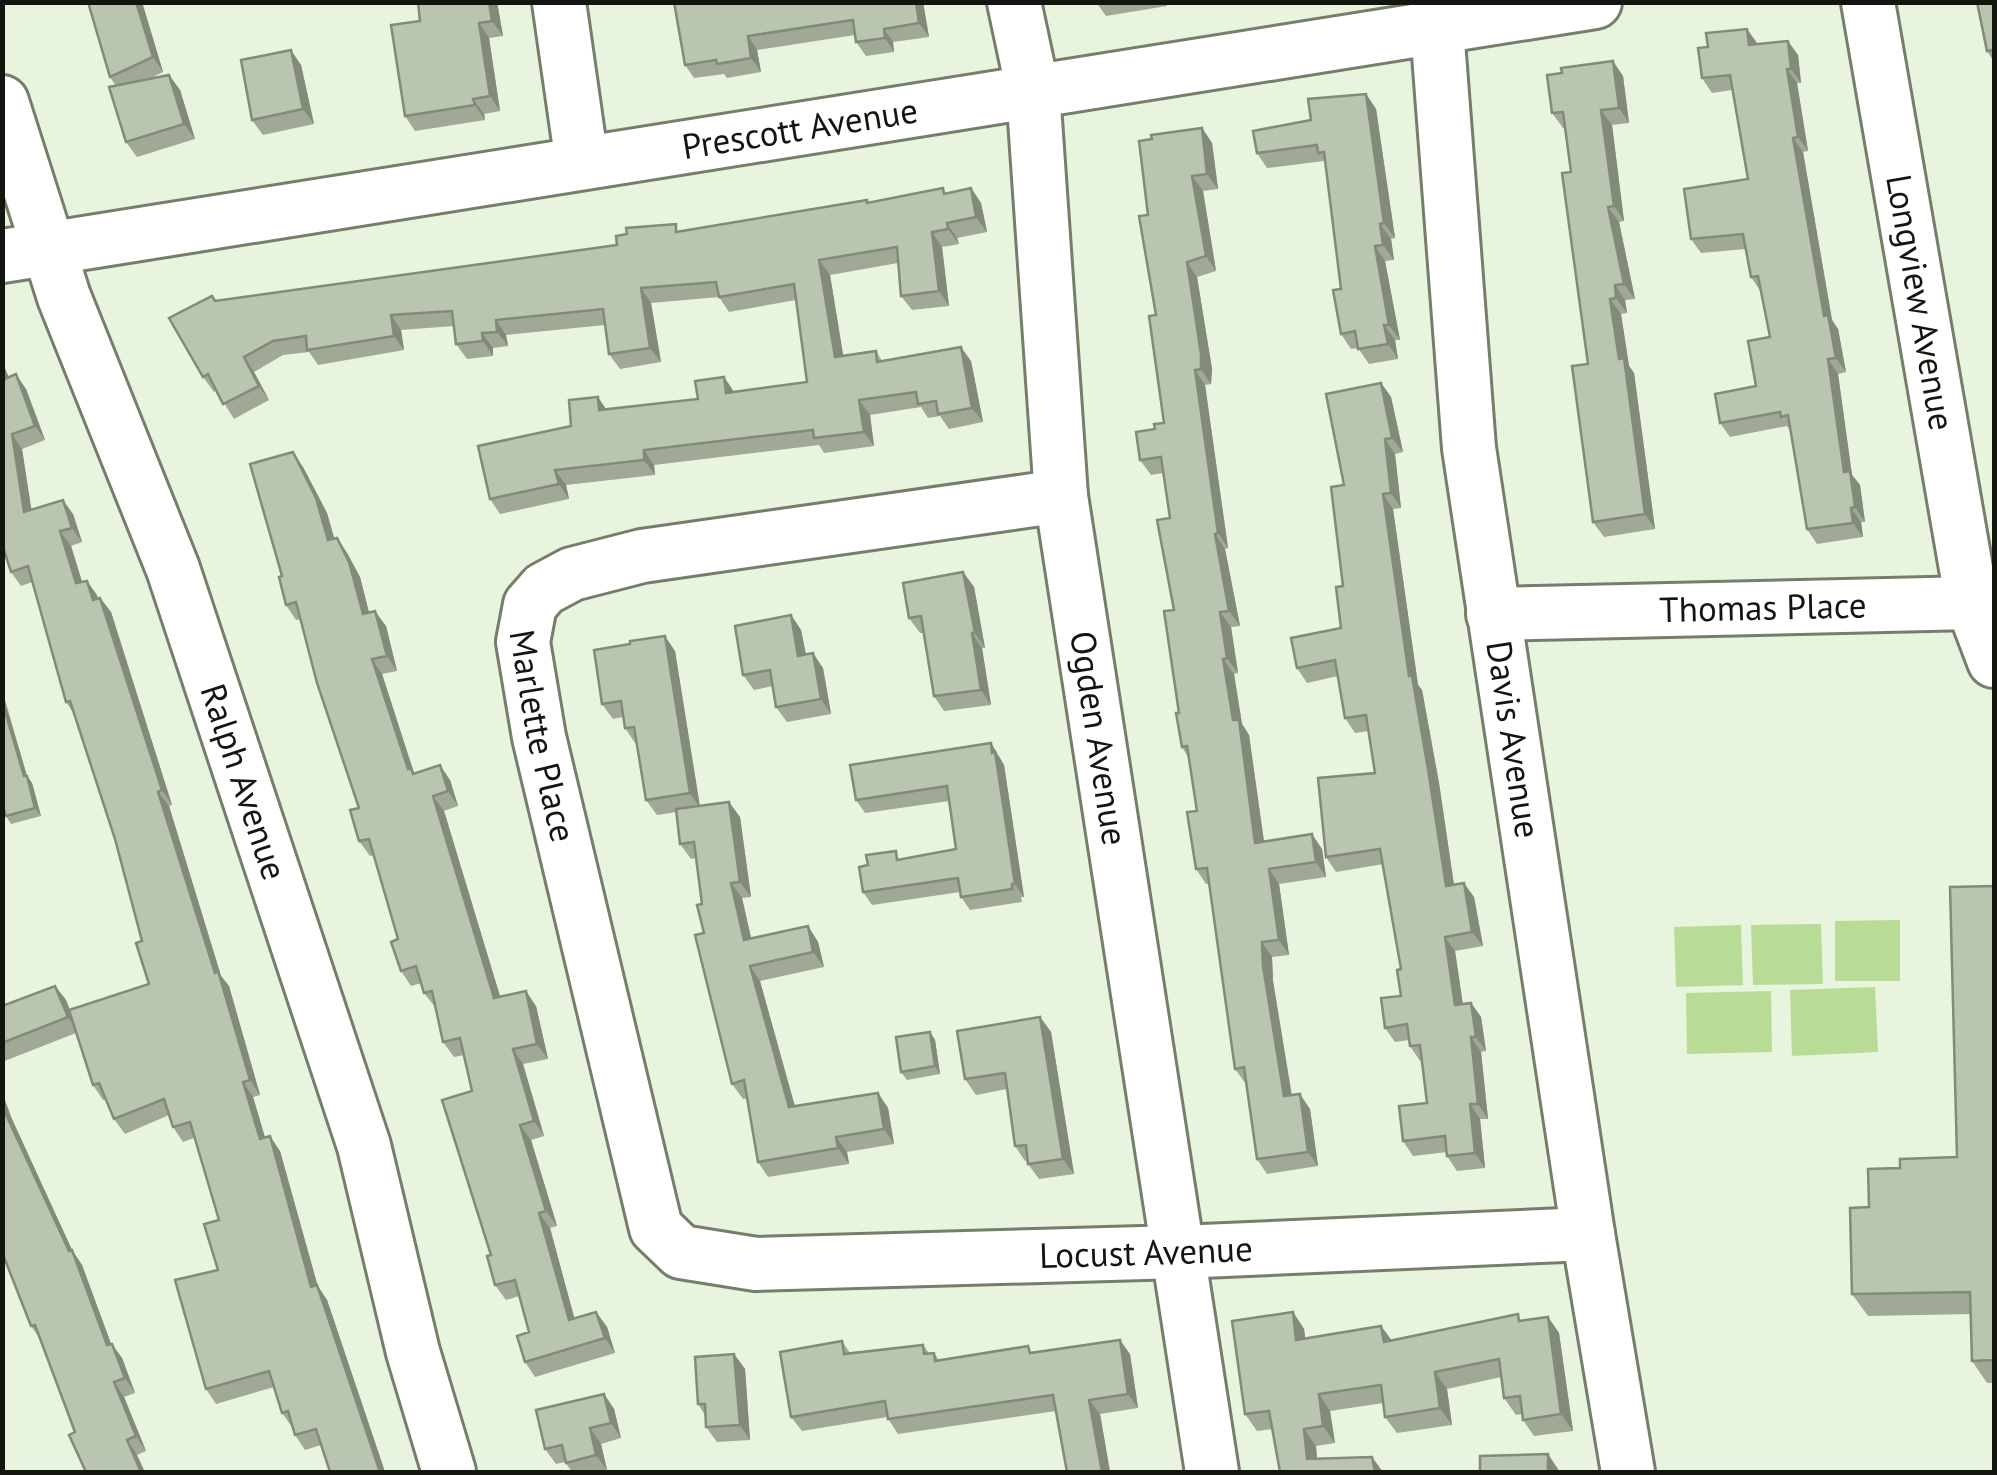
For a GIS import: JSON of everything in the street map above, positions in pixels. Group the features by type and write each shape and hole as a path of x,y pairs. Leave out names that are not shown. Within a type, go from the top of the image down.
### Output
{"street":[{"path":"559,2 582,163"},
{"name":"Ogden Avenue","path":"1014,2 1032,92 1061,496 1212,1472"},
{"name":"Prescott Avenue","path":"26,253 1032,92 1437,16 1596,2"},
{"name":"Longview Avenue","path":"1868,2 1972,604"},
{"name":"Davis Avenue","path":"1437,16 1469,448 1588,1234 1628,1472"},
{"name":"Ralph Avenue","path":"2,102 26,253 64,296 173,569 358,1128 413,1352 449,1472"},
{"name":"Marlette Place","path":"702,1255 682,1252 656,1228 539,737 523,642 530,605 544,589 572,574 642,556 1061,496"},
{"path":"1972,604 1994,660"},
{"name":"Thomas Place","path":"1493,614 1972,604"},
{"name":"Locust Avenue","path":"702,1255 756,1264 1179,1252 1588,1234"}],"green space":[{"path":"1900,920 1900,981 1835,981 1835,921"},
{"path":"1821,924 1823,984 1753,985 1751,925"},
{"path":"1741,925 1743,985 1676,987 1674,927"},
{"path":"1875,987 1878,1052 1792,1056 1790,990"},
{"path":"1771,991 1772,1052 1687,1054 1686,993"}],"building":[{"path":"88,2 136,2 153,57 110,77"},
{"path":"418,2 489,2 492,21 479,23 490,96 473,99 475,105 405,116 391,25 420,21"},
{"path":"674,2 916,2 919,23 884,29 885,38 856,42 853,20 748,36 751,58 685,65"},
{"path":"1977,2 1994,2 1994,50 1987,51"},
{"path":"1747,29 1749,45 1788,41 1791,69 1787,69 1798,137 1793,138 1824,316 1828,315 1836,358 1828,359 1844,472 1850,471 1853,523 1807,529 1788,415 1781,417 1780,412 1720,423 1715,394 1756,386 1748,341 1770,337 1758,276 1751,277 1743,234 1691,239 1684,189 1748,179 1730,75 1702,78 1698,48 1708,47 1706,33"},
{"path":"291,50 303,109 252,120 241,60"},
{"path":"1613,61 1619,108 1601,110 1614,206 1608,207 1624,284 1615,285 1616,298 1610,299 1619,359 1624,358 1645,514 1593,522 1572,366 1588,364 1562,173 1571,172 1563,112 1552,113 1547,75 1562,73 1561,68"},
{"path":"169,75 184,124 126,142 109,87"},
{"path":"1366,94 1384,223 1380,224 1383,245 1375,246 1389,325 1384,325 1388,344 1358,349 1355,331 1341,334 1333,290 1341,289 1324,152 1318,153 1317,145 1257,153 1253,131 1311,120 1308,99"},
{"path":"1202,128 1207,174 1192,176 1206,256 1187,262 1201,354 1201,369 1195,370 1218,533 1215,534 1229,611 1220,612 1227,658 1223,659 1233,720 1239,720 1255,843 1312,834 1316,862 1269,869 1279,940 1262,942 1284,1096 1300,1094 1308,1152 1257,1159 1244,1067 1235,1069 1207,868 1196,869 1187,812 1197,811 1187,746 1182,747 1176,713 1164,611 1174,610 1157,520 1170,518 1161,457 1140,460 1136,432 1164,423 1149,316 1156,315 1139,216 1148,215 1139,141 1152,139 1151,135"},
{"path":"943,188 944,194 971,188 976,217 947,223 948,229 932,232 939,291 901,296 897,247 819,260 835,357 876,351 877,362 961,347 972,408 938,414 936,401 918,404 916,392 859,400 864,432 814,438 813,430 644,450 644,460 555,470 559,484 490,499 478,446 571,426 569,400 598,397 599,410 698,399 695,381 724,377 726,393 807,382 794,284 719,297 716,282 641,288 650,348 609,354 603,309 496,320 497,332 482,333 483,341 456,344 452,311 391,315 394,336 307,350 306,336 273,341 244,357 259,386 223,404 208,374 203,377 169,318 212,296 215,301 617,245 616,236 627,234 626,228 676,224 676,232"},
{"path":"2,373 5,379 16,374 35,426 12,434 24,512 63,500 72,528 60,531 76,583 87,581 93,600 100,598 215,973 218,971 250,1080 243,1082 260,1139 270,1136 311,1287 317,1285 380,1472 330,1472 316,1429 295,1435 288,1411 282,1413 269,1371 206,1389 175,1280 218,1270 204,1224 219,1220 190,1122 173,1127 164,1099 114,1119 99,1083 93,1085 69,1010 149,984 136,943 142,941 115,839 70,701 66,702 28,566 11,572 2,544"},
{"path":"1381,383 1392,438 1385,439 1391,493 1383,494 1409,676 1446,886 1464,883 1472,932 1445,937 1455,1005 1471,1003 1476,1037 1471,1037 1478,1104 1470,1104 1475,1153 1447,1156 1445,1136 1403,1141 1399,1106 1427,1103 1420,1045 1410,1046 1407,1024 1385,1028 1381,998 1401,996 1397,970 1401,969 1380,849 1326,857 1318,778 1375,773 1366,715 1345,718 1335,660 1297,668 1291,638 1341,628 1336,587 1343,586 1331,487 1344,485 1326,394"},
{"path":"293,452 316,498 328,540 337,538 349,562 363,614 375,611 387,656 372,659 408,769 413,774 440,765 448,791 433,796 494,998 526,991 537,1044 513,1049 534,1121 520,1125 546,1211 539,1213 569,1320 596,1312 605,1338 525,1362 517,1336 529,1332 515,1280 495,1285 487,1256 491,1255 442,1100 472,1091 460,1038 443,1042 432,991 424,993 416,966 401,971 391,942 398,939 369,839 359,841 350,810 359,808 317,683 296,602 286,605 279,577 282,576 250,464"},
{"path":"963,572 981,690 934,696 921,616 909,618 903,583"},
{"path":"791,615 798,656 813,653 821,699 776,707 770,670 743,675 735,626"},
{"path":"665,636 690,793 646,800 634,727 625,728 621,701 602,704 594,650"},
{"path":"2,701 35,808 6,816 2,804"},
{"path":"991,743 1015,884 1012,889 961,897 958,878 863,892 859,867 868,865 866,855 896,851 897,860 956,849 947,786 856,800 850,765"},
{"path":"729,802 740,882 731,883 744,940 808,926 813,952 750,966 789,1107 878,1093 884,1129 836,1137 838,1148 758,1162 744,1080 732,1084 695,935 704,933 697,905 702,904 694,842 680,844 676,809"},
{"path":"1994,886 1994,1360 1972,1361 1970,1292 1852,1294 1850,1208 1869,1207 1868,1169 1900,1168 1900,1159 1957,1157 1950,887"},
{"path":"55,986 68,1017 2,1043 2,1006"},
{"path":"1040,1017 1063,1159 1028,1164 1026,1145 1015,1146 1005,1073 965,1079 957,1031"},
{"path":"930,1032 935,1066 901,1072 896,1037"},
{"path":"2,1106 69,1251 72,1250 107,1345 112,1344 125,1378 114,1382 136,1436 127,1440 141,1472 86,1472 69,1435 75,1432 35,1325 31,1326 2,1252"},
{"path":"1293,1312 1296,1340 1381,1326 1384,1342 1518,1314 1519,1321 1548,1317 1561,1414 1523,1420 1520,1396 1504,1398 1499,1359 1435,1372 1440,1408 1385,1417 1381,1385 1319,1394 1323,1426 1304,1429 1307,1459 1372,1457 1375,1472 1280,1472 1269,1411 1245,1414 1232,1321"},
{"path":"1120,1340 1128,1394 1089,1400 1102,1472 1067,1472 1053,1395 888,1419 885,1401 791,1417 780,1352 842,1341 844,1354 923,1345 924,1354 934,1353 935,1361 1028,1346 1030,1353"},
{"path":"734,1354 740,1425 706,1427 705,1404 698,1404 695,1357"},
{"path":"604,1394 611,1423 590,1428 596,1455 566,1463 562,1445 545,1449 536,1410"},
{"path":"1548,1454 1548,1472 1480,1472 1480,1456"}]}
